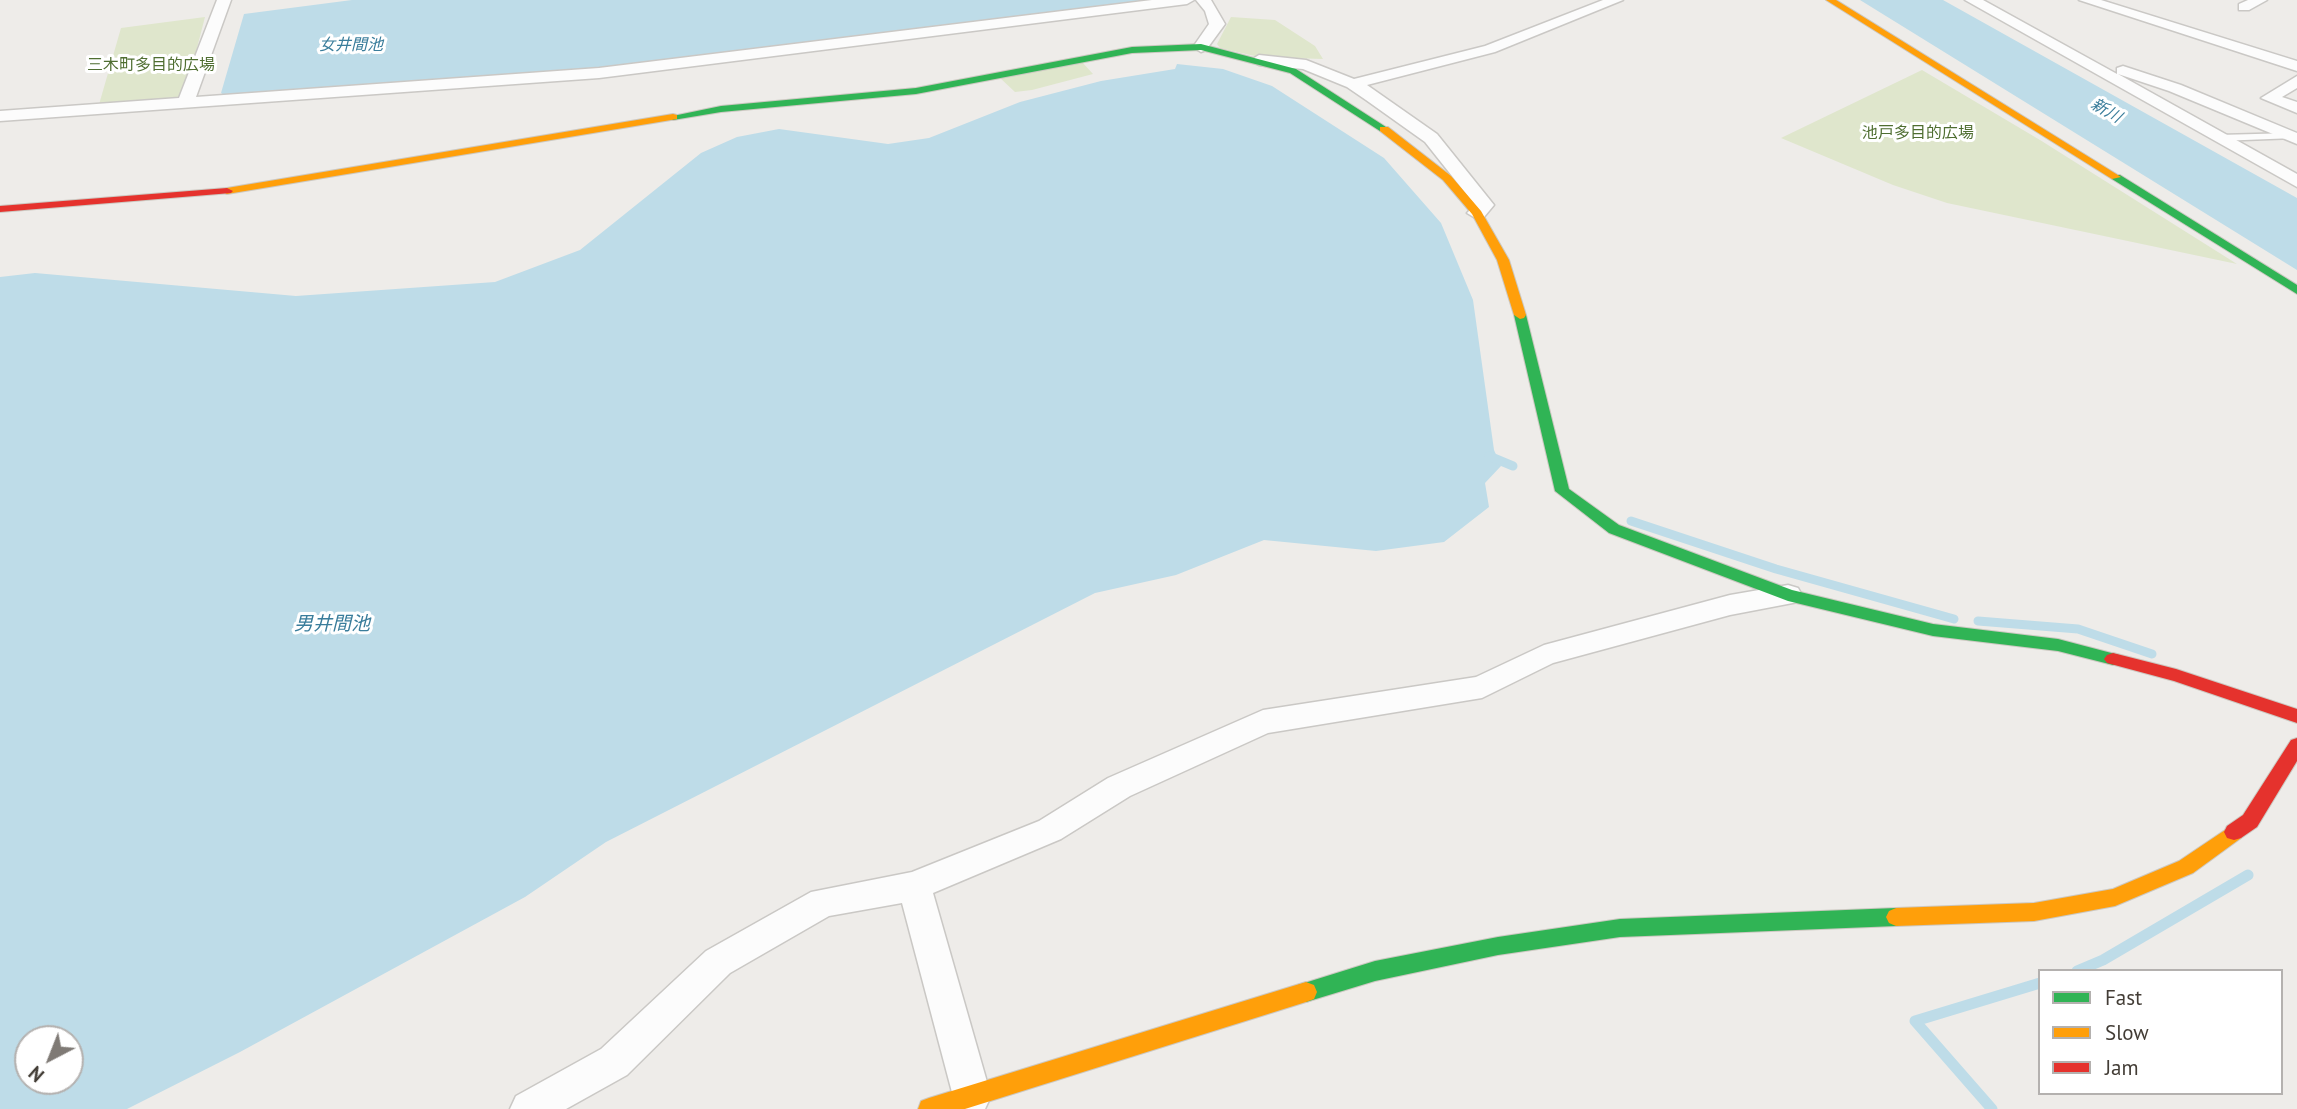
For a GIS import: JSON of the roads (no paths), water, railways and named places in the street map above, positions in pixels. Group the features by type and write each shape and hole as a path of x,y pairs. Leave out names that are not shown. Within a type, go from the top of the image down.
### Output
{"street":[{"path":"0,116 598,73 1187,0"},
{"path":"1201,47 1217,24 1212,10 1203,0"},
{"path":"1353,84 1490,49 1616,0"},
{"path":"1830,0 2297,290"},
{"path":"1972,0 2297,181"},
{"path":"2086,0 2297,66"},
{"path":"2244,6 2260,0"},
{"path":"185,103 227,1"},
{"path":"0,209 220,192 721,109 890,94 1132,50 1201,47 1293,71 1406,143 1447,178 1477,213 1503,260 1529,344 1562,491 1614,529 1788,595 1933,630 2058,645 2176,675 2297,716"},
{"path":"2060,50 2175,88 2296,138"},
{"path":"1259,60 1306,65 1353,84 1431,138 1485,205 1477,213"},
{"path":"2297,81 2269,98 2297,108"},
{"path":"529,1109 614,1062 719,962 823,902 914,886 1050,830 1119,787 1263,722 1482,687 1544,655 1730,605 1788,595"},
{"path":"929,1109 1376,971 1498,946 1620,928 2034,912 2115,897 2186,867 2250,821 2297,745"},
{"path":"914,886 972,1096"}],"lane":[{"path":"2220,138 2296,138"}],"water":[{"name":"女井間池","path":"352,0 1169,0 604,71 227,97 221,93 244,14"},
{"name":"新川","path":"1860,0 1943,0 2297,198 2297,270"},
{"name":"男井間池","path":"1177,64 1223,69 1272,86 1384,158 1441,223 1473,300 1494,450 1501,466 1485,483 1489,507 1444,542 1376,551 1264,540 1176,575 1095,593 606,842 525,897 240,1052 127,1109 0,1109 0,277 35,273 296,296 495,282 580,250 701,153 737,137 779,129 888,144 929,138 1020,102 1101,81 1175,69"}],"waterway":[{"path":"1489,456 1513,466"},
{"path":"1631,521 1776,569 1954,619"},
{"path":"1978,621 2078,629 2152,654"},
{"path":"2082,969 2103,960 2248,875"},
{"path":"1992,1109 1915,1021 2038,984"}],"park label":[{"name":"三木町多目的広場","path":"151,65"},
{"name":"池戸多目的広場","path":"1918,133"}]}
